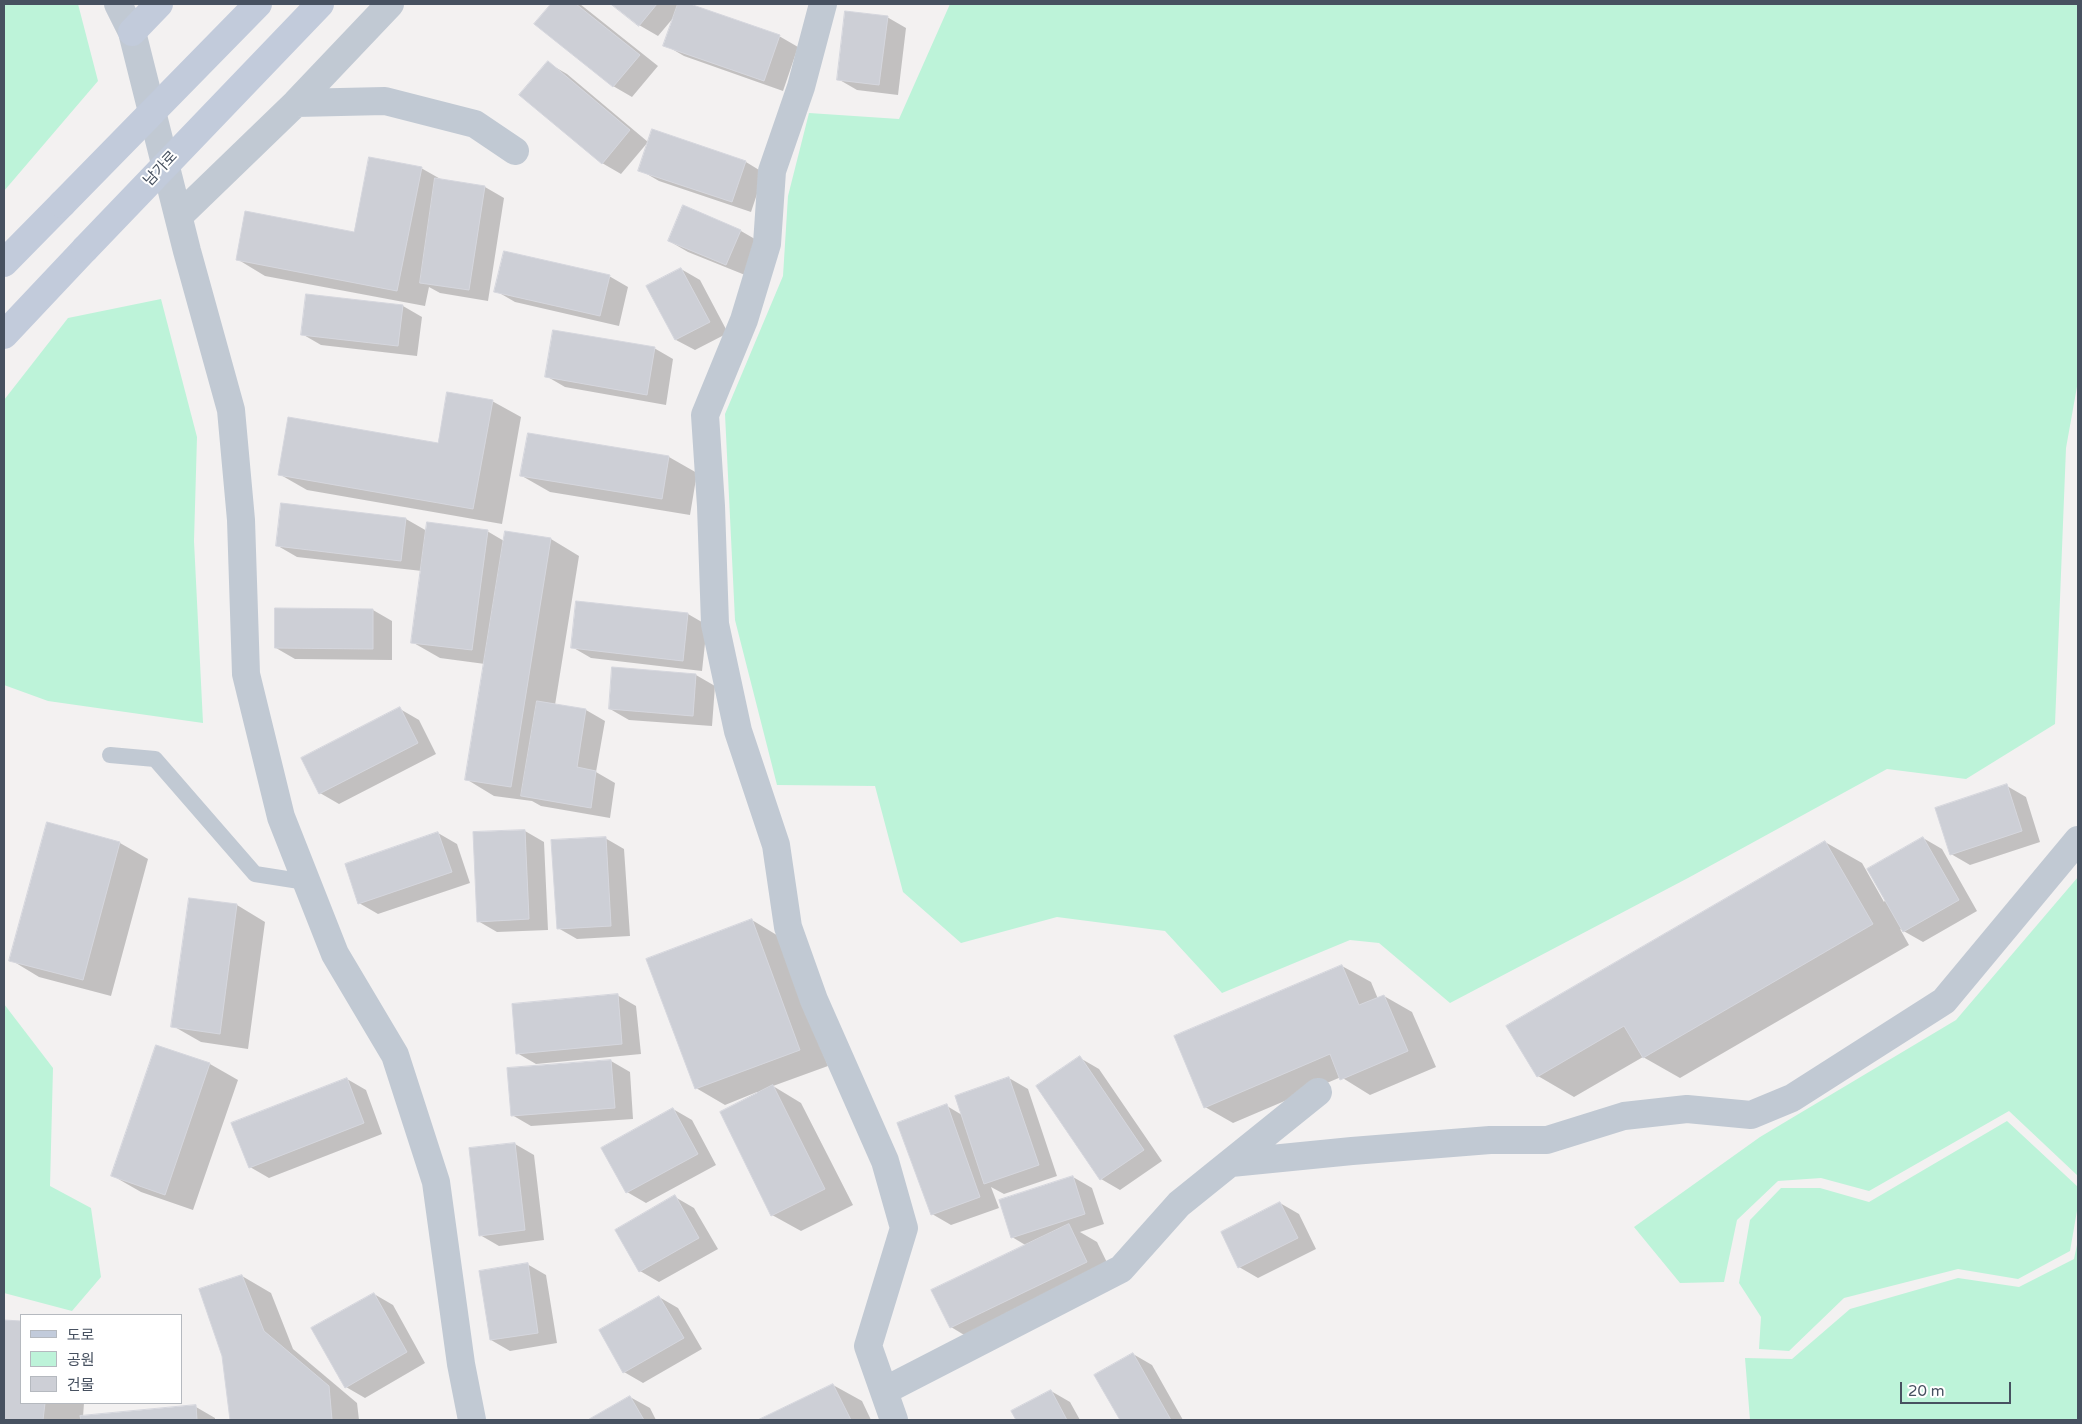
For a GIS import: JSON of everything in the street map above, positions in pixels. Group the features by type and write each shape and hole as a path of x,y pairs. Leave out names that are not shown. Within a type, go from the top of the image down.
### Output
{"main road":[{"path":"132,32 159,4"},
{"path":"4,263 258,4"},
{"name":"남가로","path":"4,335 320,4"}],"street":[{"path":"118,4 132,32 231,410 241,520 246,674 281,817 335,954 395,1055 436,1182 461,1364 472,1420"},
{"path":"179,216 296,103 390,4"},
{"path":"822,4 801,87 772,171 768,244 744,320 706,415 715,624 738,731 776,845 788,927 814,1000 885,1161 904,1228 868,1346 894,1420"},
{"path":"296,103 385,101 475,124 516,150"},
{"path":"1231,1163 1490,1140 1547,1140 1624,1116 1686,1109 1751,1115 1792,1098 1944,1001 2078,840"},
{"path":"884,1391 1121,1269 1179,1204 1318,1092"}],"lane":[{"path":"110,754 155,759 255,874 306,882"}],"green space":[{"path":"4,4 78,4 98,81 4,191"},
{"path":"950,4 2078,4 2078,381 2066,448 2055,724 1966,779 1887,769 1688,878 1450,1003 1379,943 1350,940 1222,993 1165,931 1057,917 961,943 903,892 875,786 777,785 735,620 725,414 783,276 788,196 809,113 899,119"},
{"path":"161,299 197,437 194,541 203,723 48,701 4,685 4,400 68,318"},
{"path":"2078,877 2078,1176 2009,1111 1869,1191 1821,1178 1778,1181 1737,1220 1724,1282 1680,1283 1634,1227 1760,1137 1956,1020"},
{"path":"4,1004 53,1068 50,1186 91,1208 101,1277 72,1311 4,1293"},
{"path":"2007,1121 2078,1187 2078,1205 2070,1251 2018,1279 1958,1269 1844,1298 1789,1351 1759,1349 1761,1317 1739,1283 1750,1220 1781,1188 1820,1188 1869,1202"},
{"path":"2078,1240 2078,1420 1750,1420 1745,1358 1792,1359 1850,1309 1958,1278 2019,1287 2074,1259"}],"building":[{"path":"551,4 576,4 640,55 613,87 534,24"},
{"path":"611,4 657,4 639,26"},
{"path":"678,4 690,4 780,35 764,81 663,46"},
{"path":"845,11 888,16 879,85 837,80"},
{"path":"548,61 630,130 602,164 519,95"},
{"path":"652,129 746,161 732,202 638,171"},
{"path":"369,157 422,167 397,291 236,260 245,211 354,232"},
{"path":"435,178 485,186 469,290 420,283"},
{"path":"683,205 741,230 726,265 668,241"},
{"path":"504,251 610,275 600,316 494,292"},
{"path":"681,268 710,322 675,340 646,286"},
{"path":"306,294 403,305 398,346 301,335"},
{"path":"553,330 655,347 647,395 545,377"},
{"path":"447,392 493,400 473,509 278,475 288,417 438,443"},
{"path":"528,433 669,456 662,499 520,476"},
{"path":"281,503 406,518 401,561 276,546"},
{"path":"427,522 488,530 472,650 411,643"},
{"path":"505,531 551,538 511,787 465,780"},
{"path":"576,601 688,613 683,661 571,648"},
{"path":"275,608 373,609 373,649 275,648"},
{"path":"612,667 696,674 693,716 609,709"},
{"path":"537,701 586,709 577,767 596,771 591,808 521,796"},
{"path":"400,707 418,743 319,794 301,758"},
{"path":"2007,784 2022,831 1950,855 1935,808"},
{"path":"47,822 120,842 83,980 9,961"},
{"path":"525,830 529,919 477,922 473,832"},
{"path":"438,832 452,872 358,904 345,864"},
{"path":"606,837 611,926 557,929 551,840"},
{"path":"1923,837 1959,900 1903,932 1867,869"},
{"path":"1825,841 1873,924 1643,1058 1624,1026 1537,1077 1506,1026"},
{"path":"189,898 237,904 220,1034 171,1027"},
{"path":"752,919 800,1050 695,1089 646,959"},
{"path":"1342,965 1359,1005 1384,995 1408,1051 1340,1080 1330,1054 1204,1108 1174,1036"},
{"path":"618,994 622,1044 516,1054 512,1004"},
{"path":"156,1045 210,1063 165,1195 111,1176"},
{"path":"1080,1056 1144,1150 1100,1180 1036,1086"},
{"path":"611,1060 615,1108 511,1116 507,1068"},
{"path":"1009,1077 1039,1165 984,1184 955,1096"},
{"path":"347,1078 364,1123 249,1168 231,1123"},
{"path":"773,1085 825,1189 771,1216 720,1112"},
{"path":"947,1104 980,1197 931,1215 897,1123"},
{"path":"673,1108 698,1154 626,1193 601,1148"},
{"path":"515,1143 525,1230 479,1236 469,1148"},
{"path":"1073,1176 1085,1214 1011,1238 999,1200"},
{"path":"675,1195 699,1238 639,1272 615,1230"},
{"path":"1280,1202 1298,1238 1238,1268 1221,1232"},
{"path":"1069,1224 1087,1262 950,1328 931,1290"},
{"path":"528,1263 538,1333 490,1340 479,1271"},
{"path":"242,1275 264,1331 329,1386 332,1420 230,1420 222,1356 199,1289"},
{"path":"374,1293 407,1352 345,1388 311,1328"},
{"path":"659,1296 684,1338 623,1373 599,1330"},
{"path":"4,1320 20,1321 20,1404 45,1404 43,1420 4,1420"},
{"path":"1133,1353 1171,1420 1120,1420 1094,1375"},
{"path":"833,1384 851,1420 758,1420"},
{"path":"1051,1390 1067,1420 1016,1420 1011,1411"},
{"path":"630,1396 644,1420 588,1420"},
{"path":"196,1405 197,1420 81,1420 80,1416"}]}
